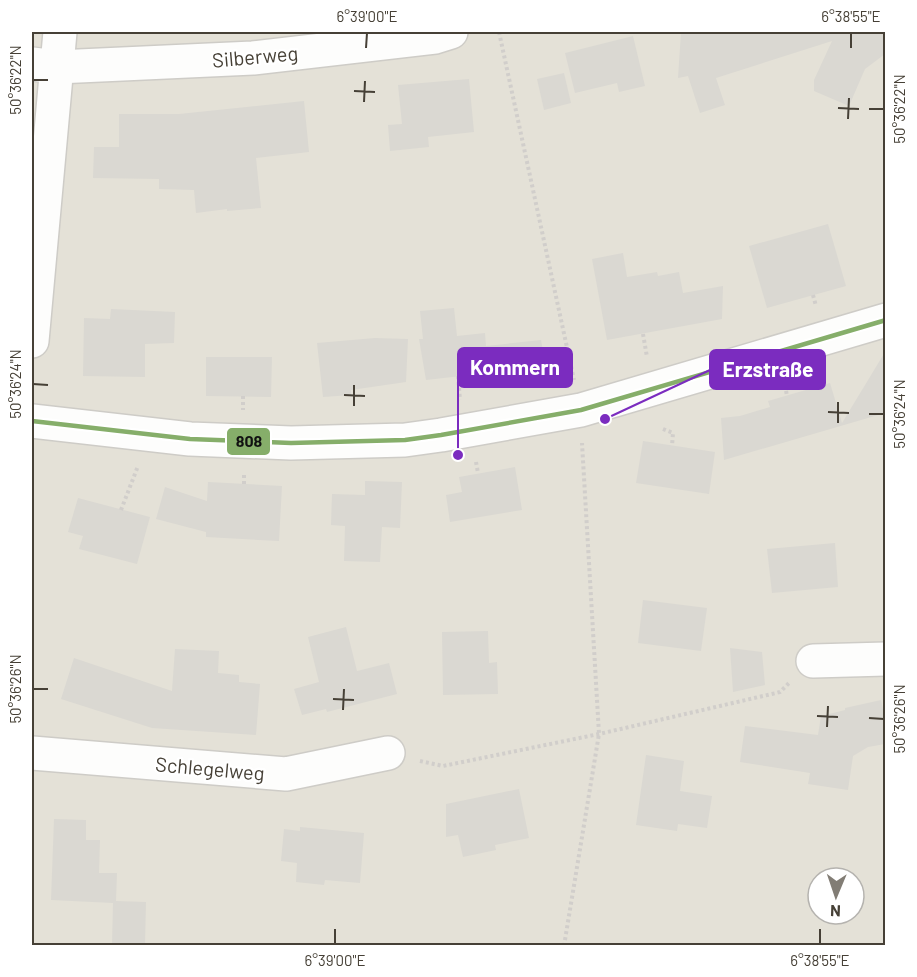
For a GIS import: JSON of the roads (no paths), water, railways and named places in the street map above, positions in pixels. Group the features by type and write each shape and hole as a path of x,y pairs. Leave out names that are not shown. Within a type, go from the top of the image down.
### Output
{"street":[{"path":"32,341 44,65 60,32"},
{"name":"Silberweg","path":"44,65 253,58 435,37 451,32"},
{"path":"32,421 190,439 291,443 405,440 581,410 885,320"},
{"path":"813,661 885,659"},
{"name":"Schlegelweg","path":"32,753 286,774 388,753"}],"place":[{"name":"Erzstraße","path":"605,419"},
{"name":"Kommern","path":"458,455"}]}
